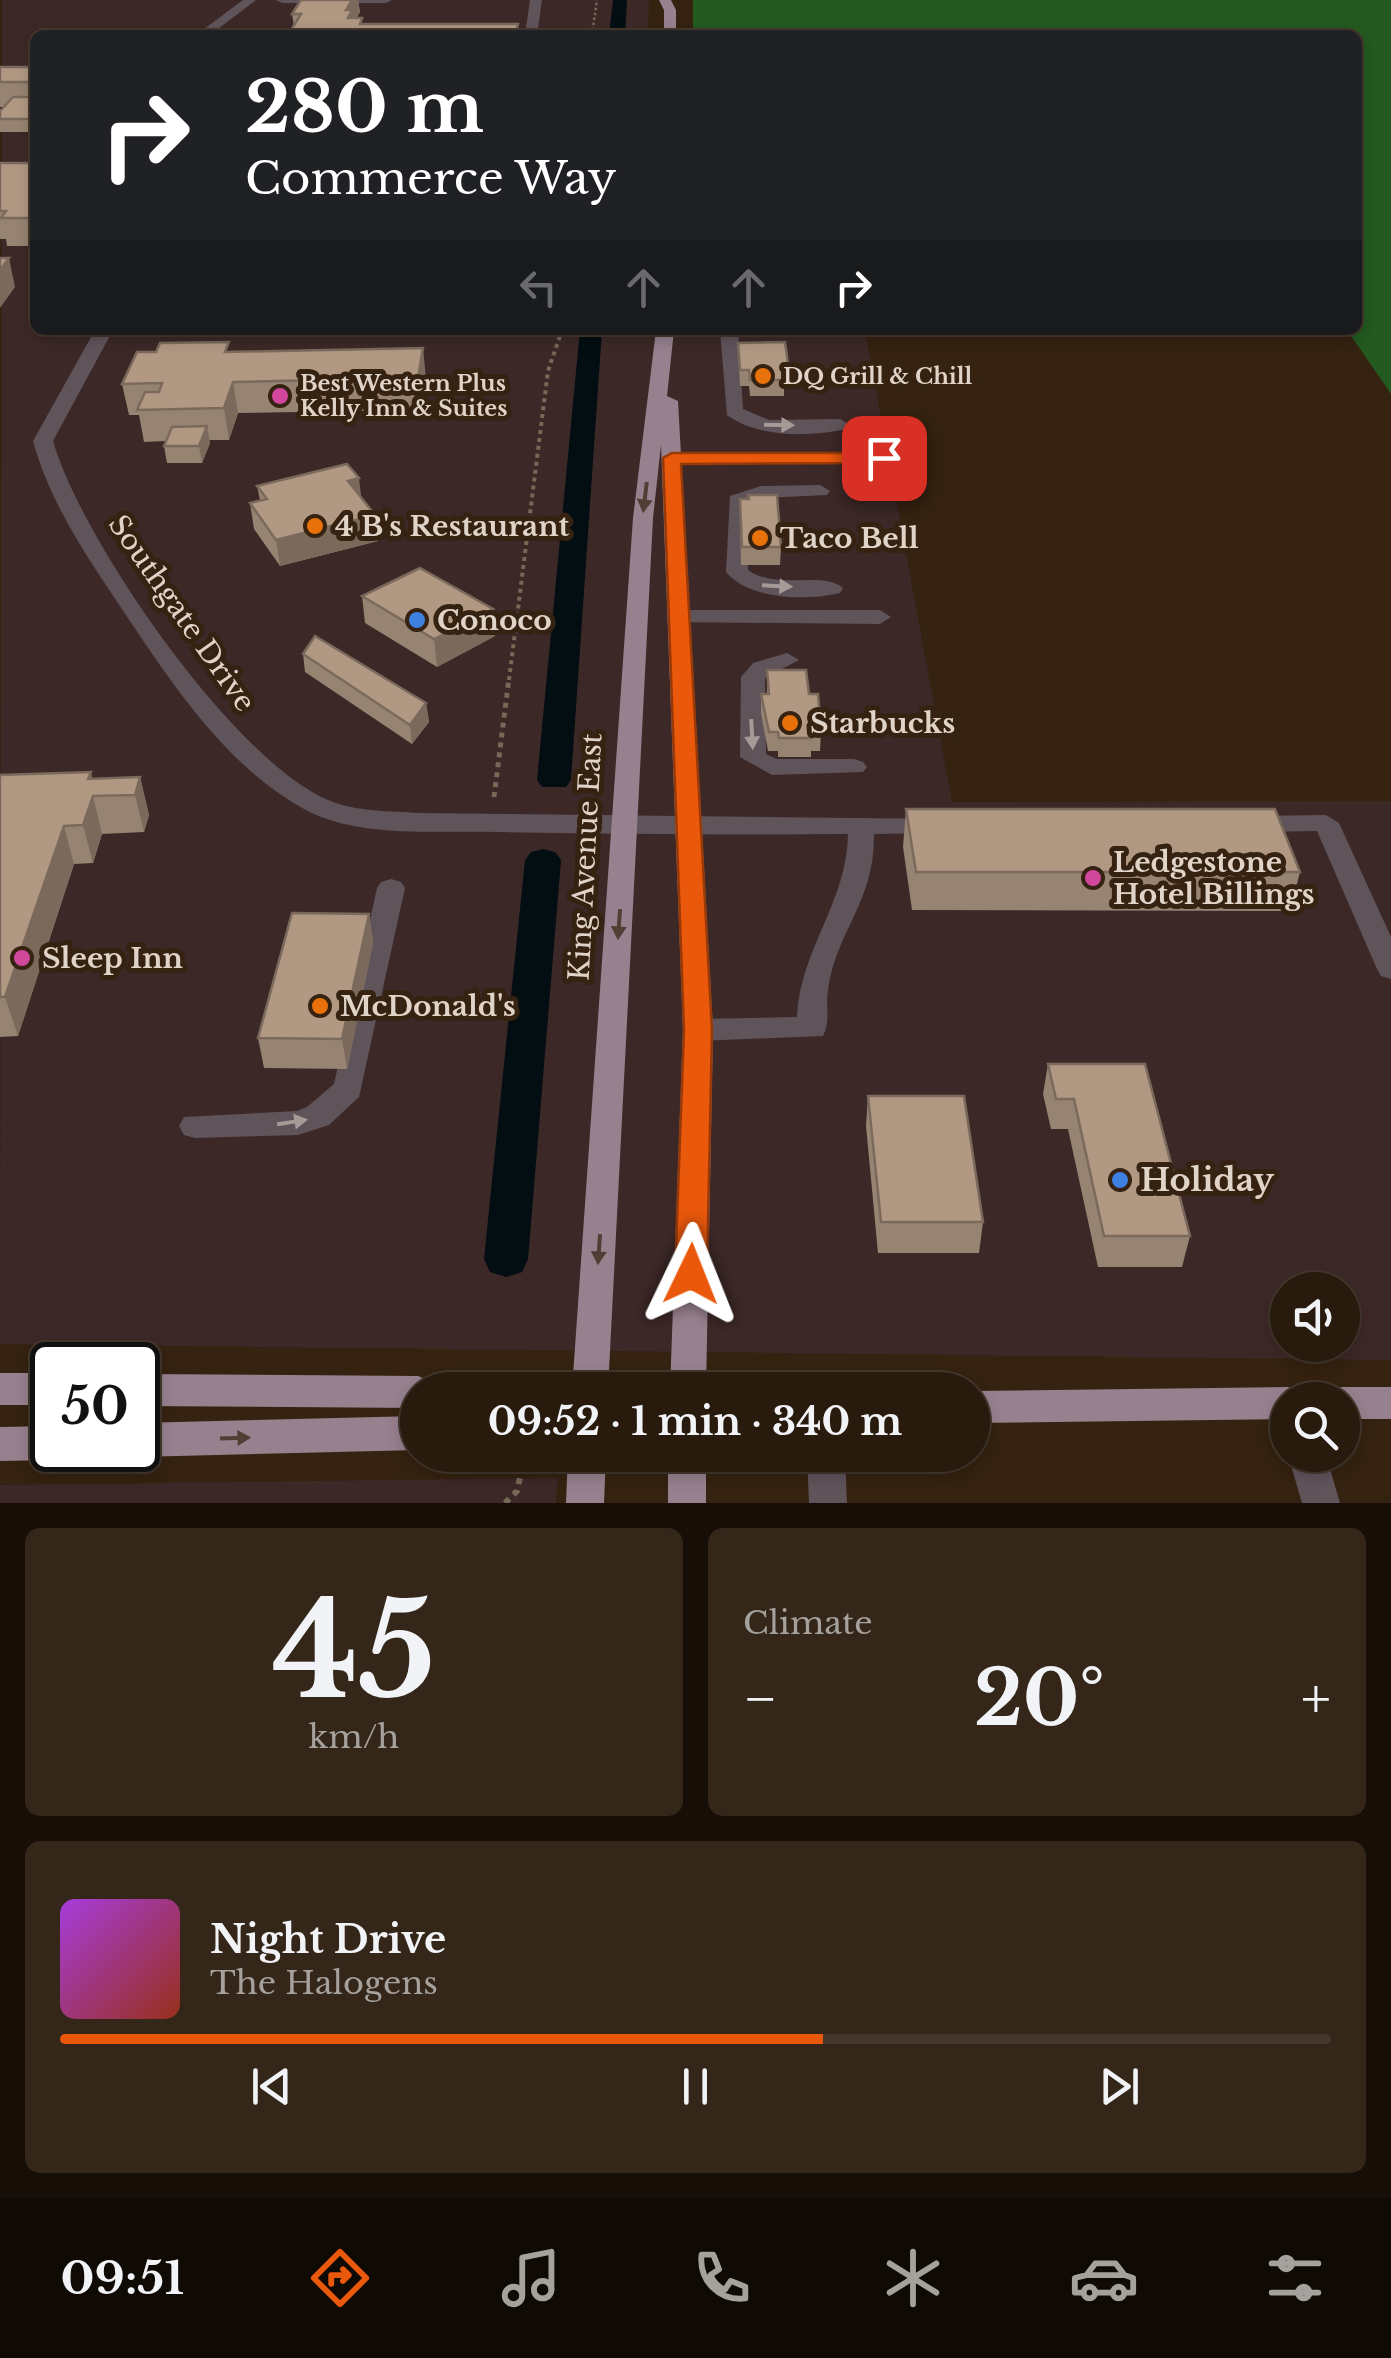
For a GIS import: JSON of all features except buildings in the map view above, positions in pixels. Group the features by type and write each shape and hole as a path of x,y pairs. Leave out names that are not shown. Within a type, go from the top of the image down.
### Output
{"main road":[{"path":"666,0 670,30"},
{"name":"King Avenue East","path":"591,1372 643,518 664,335"},
{"name":"King Avenue East","path":"665,335 698,1030 688,1372"},
{"path":"0,1389 30,1389"},
{"path":"160,1390 400,1392"},
{"path":"990,1407 1270,1403"},
{"path":"1360,1403 1391,1403"},
{"path":"160,1439 400,1433"},
{"path":"0,1444 30,1443"},
{"path":"585,1503 586,1472"},
{"path":"687,1472 687,1503"}],"street":[{"path":"209,30 250,0"},
{"path":"282,0 386,0"},
{"path":"533,30 536,0"},
{"name":"Southgate Drive","path":"101,335 43,440 50,470 88,540 144,624 233,740 276,778 318,806 374,817 625,827 958,825"},
{"path":"729,335 734,412 742,420 766,425 840,425"},
{"path":"672,458 884,458"},
{"path":"820,491 760,492 736,500 737,572 743,579 767,587 832,588"},
{"path":"680,617 880,617"},
{"path":"787,660 760,668 753,677 754,757 772,767 854,767"},
{"path":"1230,824 1326,823 1391,969"},
{"path":"698,1030 812,1028 813,990 822,958 854,891 861,860 861,826"},
{"path":"195,1126 298,1123 318,1116 348,1089 391,888"},
{"path":"827,1472 828,1503"},
{"path":"1312,1472 1321,1503"}],"path":[{"path":"593,30 597,0"},
{"path":"494,797 548,372 555,359 554,341 558,335"},
{"path":"505,1503 517,1491 521,1472"}],"shaded area":[{"path":"2,0 649,0 648,30 30,30 30,335 866,335 952,802 1391,801 1391,1360 1360,1360 1360,1272 1270,1272 1270,1359 160,1346 160,1342 0,1344"},
{"path":"558,1478 556,1503 0,1503 0,1485"}],"green space":[{"path":"693,0 1391,0 1391,394 1350,335 1362,335 1362,30 693,30"}],"waterway":[{"path":"617,30 620,0"},
{"path":"554,780 591,335"},
{"path":"506,1259 543,860"}],"place":[{"name":"DQ Grill & Chill","path":"763,376"},
{"name":"Best Western Plus Kelly Inn & Suites","path":"280,396"},
{"name":"4 B's Restaurant","path":"315,526"},
{"name":"Taco Bell","path":"760,538"},
{"name":"Conoco","path":"417,620"},
{"name":"Starbucks","path":"790,723"},
{"name":"Ledgestone Hotel Billings","path":"1093,878"},
{"name":"Sleep Inn","path":"22,958"},
{"name":"McDonald's","path":"320,1006"},
{"name":"Holiday","path":"1120,1180"}],"route":[{"path":"691,1274 698,1030 672,458 884,458"}]}
